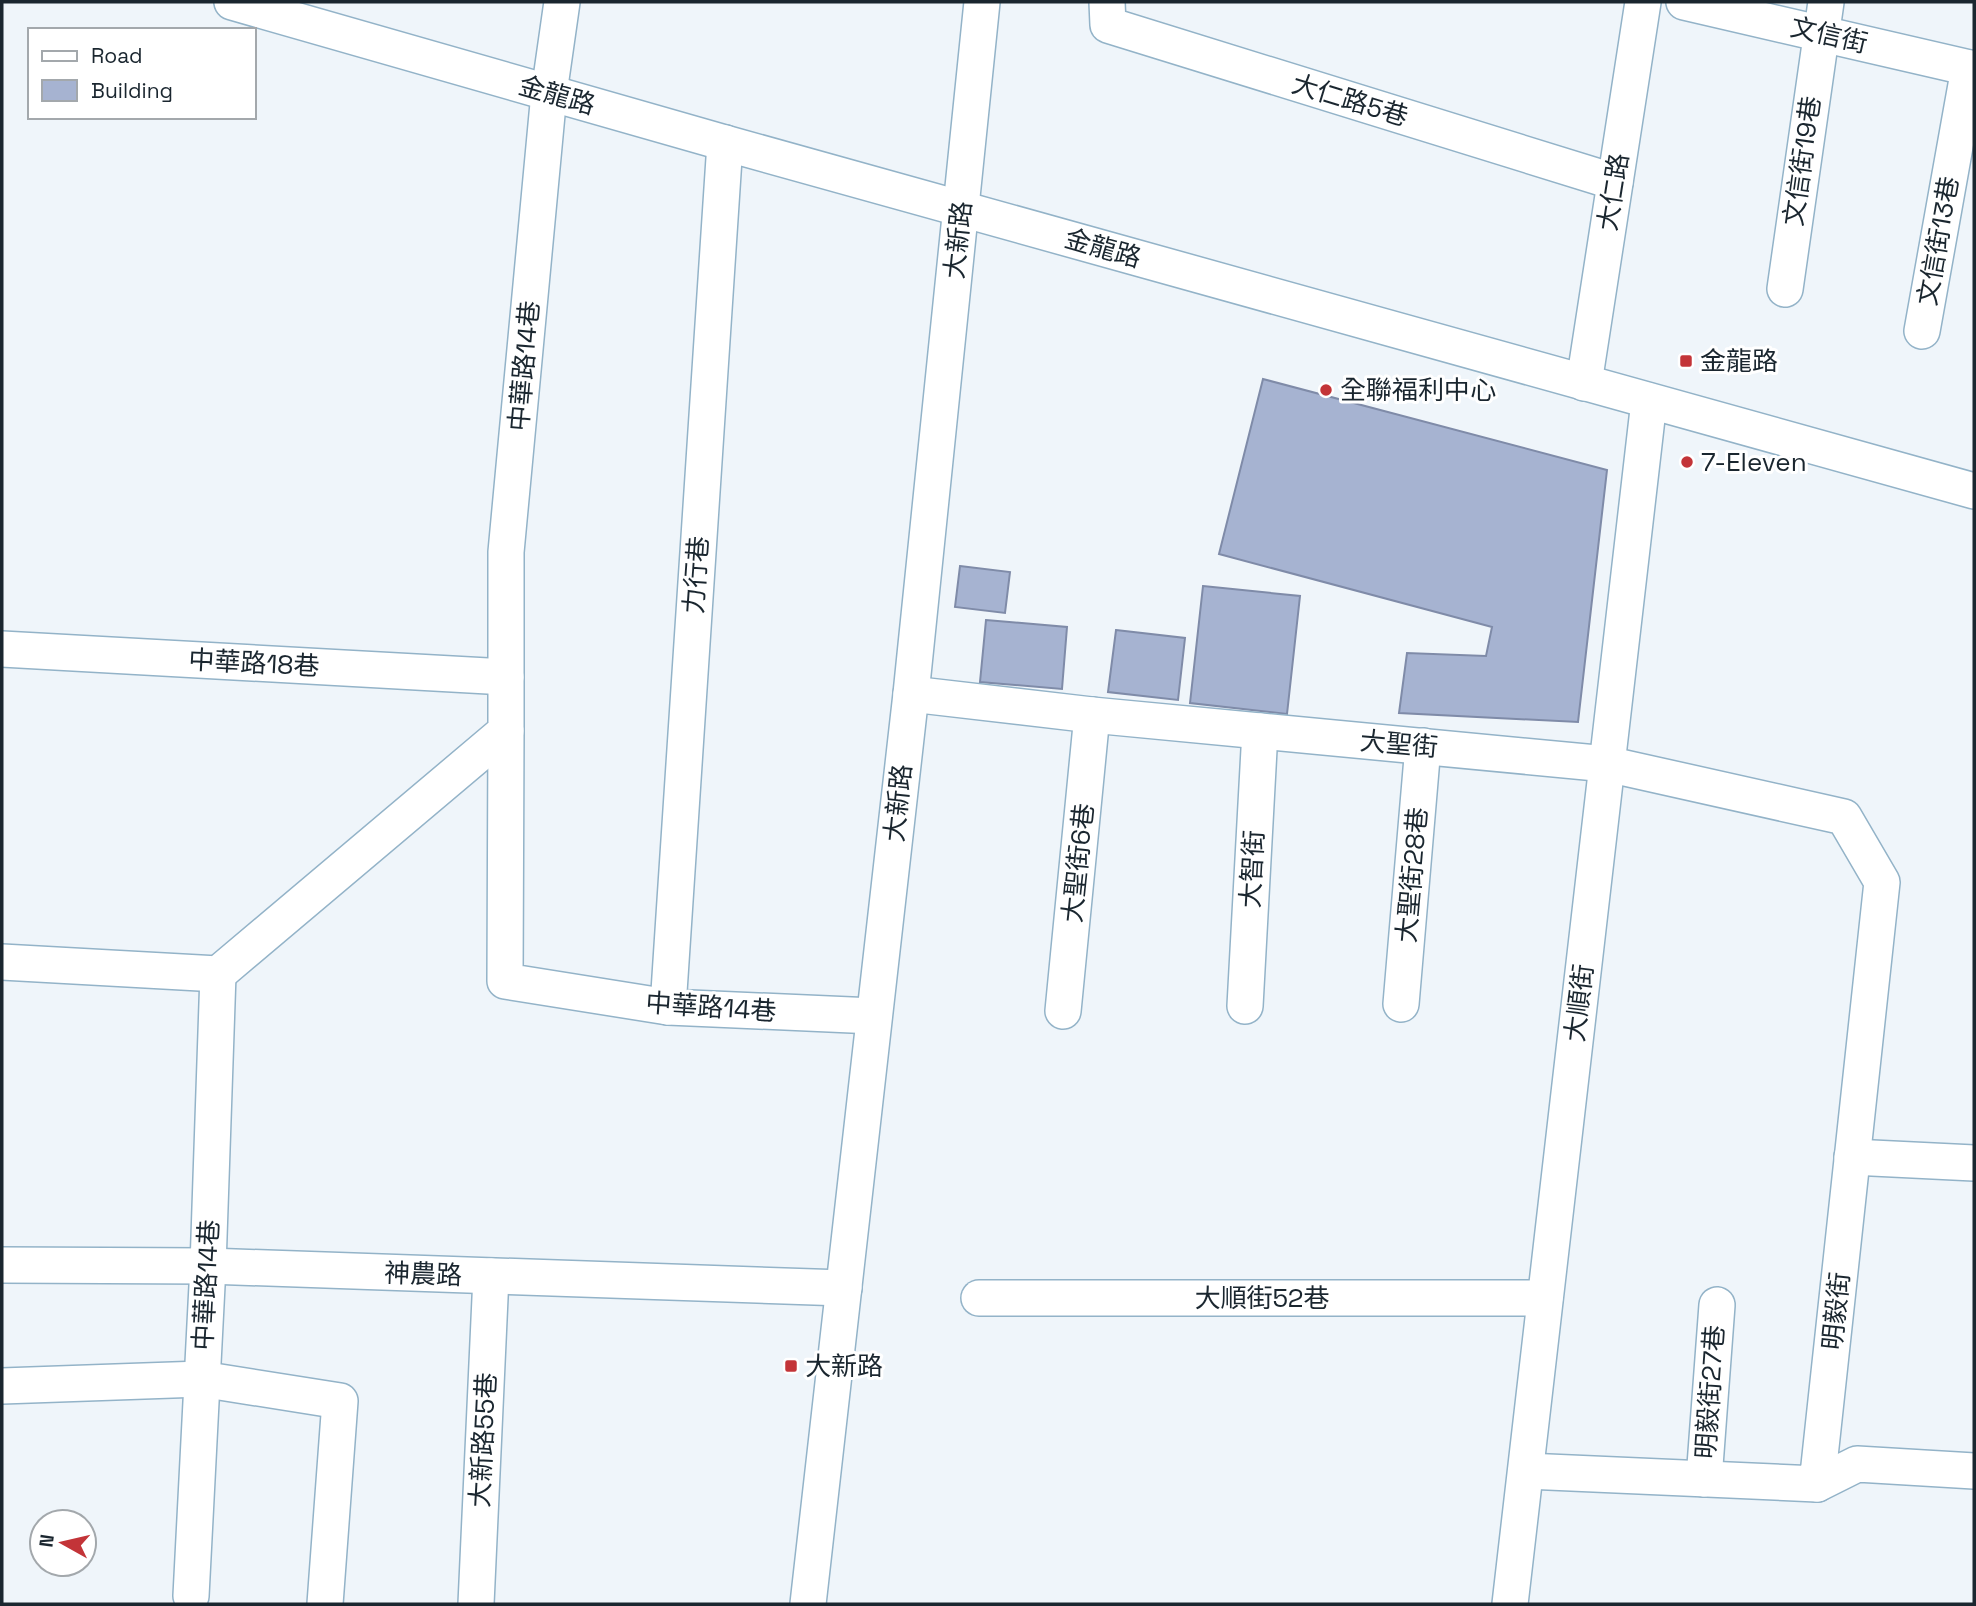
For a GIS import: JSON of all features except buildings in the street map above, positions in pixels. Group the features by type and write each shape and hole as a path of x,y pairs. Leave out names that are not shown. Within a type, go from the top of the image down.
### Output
{"street":[{"name":"金龍路","path":"232,2 725,144 1974,491"},
{"name":"中華路14巷","path":"562,2 549,93 506,552 505,981 668,1007 874,1016"},
{"name":"大新路","path":"808,1604 911,694 982,2"},
{"name":"大仁路5巷","path":"1108,2 1108,25 1615,182"},
{"name":"大仁路","path":"1584,383 1643,2"},
{"name":"文信街","path":"1684,2 1823,17 1971,68"},
{"name":"文信街19巷","path":"1785,289 1823,17"},
{"name":"文信街13巷","path":"1922,331 1971,68"},
{"name":"力行巷","path":"668,1007 725,144"},
{"name":"大順街","path":"1510,1604 1649,401"},
{"name":"中華路18巷","path":"2,649 506,677"},
{"name":"大聖街","path":"911,694 1092,715 1607,764 1844,817 1864,852"},
{"name":"大聖街6巷","path":"1063,1011 1092,715"},
{"path":"2,962 218,974 506,731"},
{"name":"大智街","path":"1245,1006 1260,731"},
{"name":"大聖街28巷","path":"1401,1004 1423,746"},
{"name":"明毅街","path":"1817,1484 1882,882 1864,852"},
{"name":"中華路14巷","path":"191,1596 208,1266 218,974"},
{"path":"1852,1157 1974,1163"},
{"name":"神農路","path":"2,1265 208,1266 844,1288"},
{"name":"大新路55巷","path":"476,1604 491,1276"},
{"name":"大順街52巷","path":"979,1298 1545,1298"},
{"name":"明毅街27巷","path":"1704,1479 1717,1305"},
{"path":"2,1386 201,1379 340,1401 325,1604"},
{"path":"1526,1471 1817,1484 1857,1464 1974,1471"}],"place":[{"name":"金龍路","path":"1686,361"},
{"name":"全聯福利中心","path":"1326,390"},
{"name":"7-Eleven","path":"1687,462"},
{"name":"大新路","path":"791,1366"}]}
